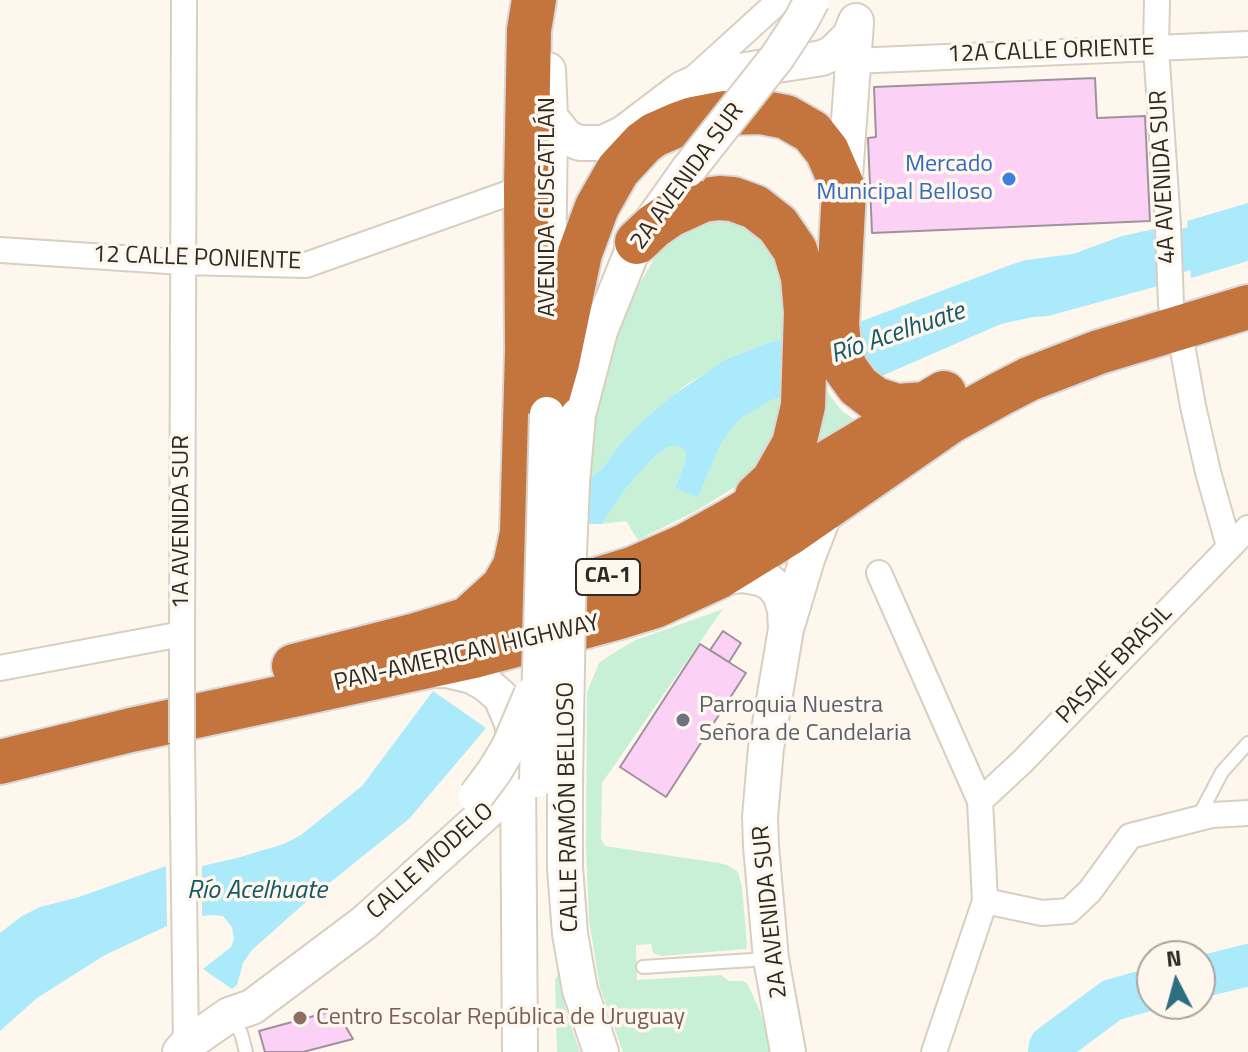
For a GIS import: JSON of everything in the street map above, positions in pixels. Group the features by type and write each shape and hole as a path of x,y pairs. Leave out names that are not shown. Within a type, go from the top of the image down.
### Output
{"highway":[{"path":"466,620 503,587 515,566 522,533 527,367 529,30 534,0"},
{"path":"557,409 557,363 580,253 597,207 618,170 643,143 668,128 708,115 773,113 795,121 812,132 827,151 844,190 822,330 794,444 773,481 730,521"},
{"path":"637,242 670,215 703,200 733,199 755,207 778,225 795,250 822,330 854,382 865,393 886,403 897,406 926,404"},
{"name":"PAN-AMERICAN HIGHWAY","path":"0,738 466,620 635,568 685,546 730,521 982,372 1056,340 1248,282"},
{"name":"PAN-AMERICAN HIGHWAY","path":"0,762 131,730 474,656 655,606 718,577 791,532 951,421 1029,379 1099,352 1173,305 1248,307"}],"main road":[{"name":"AVENIDA CUSCATLÁN","path":"544,0 557,409"},
{"name":"2A AVENIDA SUR","path":"557,409 600,331 637,242 688,170 778,56 812,0"},
{"path":"550,117 567,138 580,143 603,143 624,133 682,89 717,75 822,58 833,53 850,36 856,11"},
{"path":"844,190 856,11"},
{"name":"CALLE RAMÓN BELLOSO","path":"540,1052 539,664 557,409"},
{"name":"CALLE RAMÓN BELLOSO","path":"557,409 572,482 569,553 540,777 565,868 570,934 580,990 601,1052"},
{"name":"2A AVENIDA SUR","path":"788,1052 771,959 760,817 766,748 786,629 827,507"},
{"name":"2A AVENIDA SUR","path":"718,577 743,575 771,583 780,594 785,609 786,629"},
{"path":"229,1015 243,995 350,911 476,796 509,747 527,706 539,664"},
{"path":"396,673 447,670 472,676 496,691 540,777 520,1052"},
{"name":"CALLE MODELO","path":"183,1048 229,1015 252,1007 364,923 499,801 512,785 540,777"}],"street":[{"name":"1A AVENIDA SUR","path":"183,1048 184,0"},
{"path":"682,89 780,0"},
{"name":"4A AVENIDA SUR","path":"1157,0 1156,48 1173,305 1208,472 1229,546"},
{"name":"12A CALLE ORIENTE","path":"853,61 1248,44"},
{"name":"12 CALLE PONIENTE","path":"0,250 183,262 306,265 526,187"},
{"name":"PASAJE BRASIL","path":"980,801 1023,761 1248,528"},
{"path":"879,573 980,801 985,901 934,1052"},
{"path":"0,668 182,643"},
{"path":"985,901 1042,913 1069,911 1090,891 1130,836 1212,815 1248,813"}],"lane":[{"path":"1197,819 1222,772 1248,743"},
{"path":"643,967 771,959"},
{"path":"229,1015 241,1033 246,1052"}],"green space":[{"path":"735,217 772,244 795,335 739,354 687,384 640,423 602,469 585,482 589,440 610,349 637,288 659,251 691,222"},
{"path":"824,383 842,411 861,424 796,467"},
{"path":"794,393 760,468 738,485 696,511 638,540 626,521 602,524 626,488 654,457 669,446 679,446 686,452 675,488 698,496 721,443 740,419 771,399"},
{"path":"723,609 602,783 601,839 605,846 719,863 738,872 742,887 746,949 662,956 653,953 651,944 636,945 637,980 721,975 729,981 747,983 760,1011 770,1052 623,1052 600,988 589,920 587,692 599,663 618,650 636,640"},
{"path":"557,975 560,977 566,1011 580,1052 557,1052"}],"water":[{"path":"1248,203 1248,261 1191,278 1187,221"},
{"name":"Río Acelhuate","path":"1154,229 1158,286 1048,316 1001,324 877,378 863,356 854,324 1010,265 1073,254 1122,236"},
{"name":"Río Acelhuate","path":"795,335 794,393 771,400 740,419 721,443 698,497 675,488 686,452 679,446 669,446 654,457 626,488 602,524 584,524 585,482 602,469 640,423 672,396 725,360"},
{"name":"Río Acelhuate","path":"433,691 486,728 409,819 252,950 243,963 237,985 232,989 203,969 231,947 234,939 232,927 223,916 202,916 202,866 284,844 301,835 362,786"},
{"name":"Río Acelhuate","path":"166,866 167,926 105,955 37,998 0,1031 0,933 40,907 79,897"}],"building":[{"name":"Mercado Municipal Belloso","path":"1095,78 1097,118 1145,116 1150,221 872,233 868,138 876,137 874,87"},
{"path":"723,631 741,643 729,662 710,650"},
{"name":"Parroquia Nuestra Señora de Candelaria","path":"700,644 746,673 666,797 620,767"},
{"path":"336,1010 353,1039 303,1052 265,1052 259,1031"}],"waterway":[{"name":"Río Acelhuate","path":"1128,266 1248,232"},
{"path":"1216,973 1248,965"},
{"path":"1049,1052 1050,1046 1112,1000 1136,993"}],"place":[{"name":"Mercado Municipal Belloso","path":"1009,179"},
{"name":"Parroquia Nuestra Señora de Candelaria","path":"683,720"},
{"name":"Centro Escolar República de Uruguay","path":"300,1018"}]}
